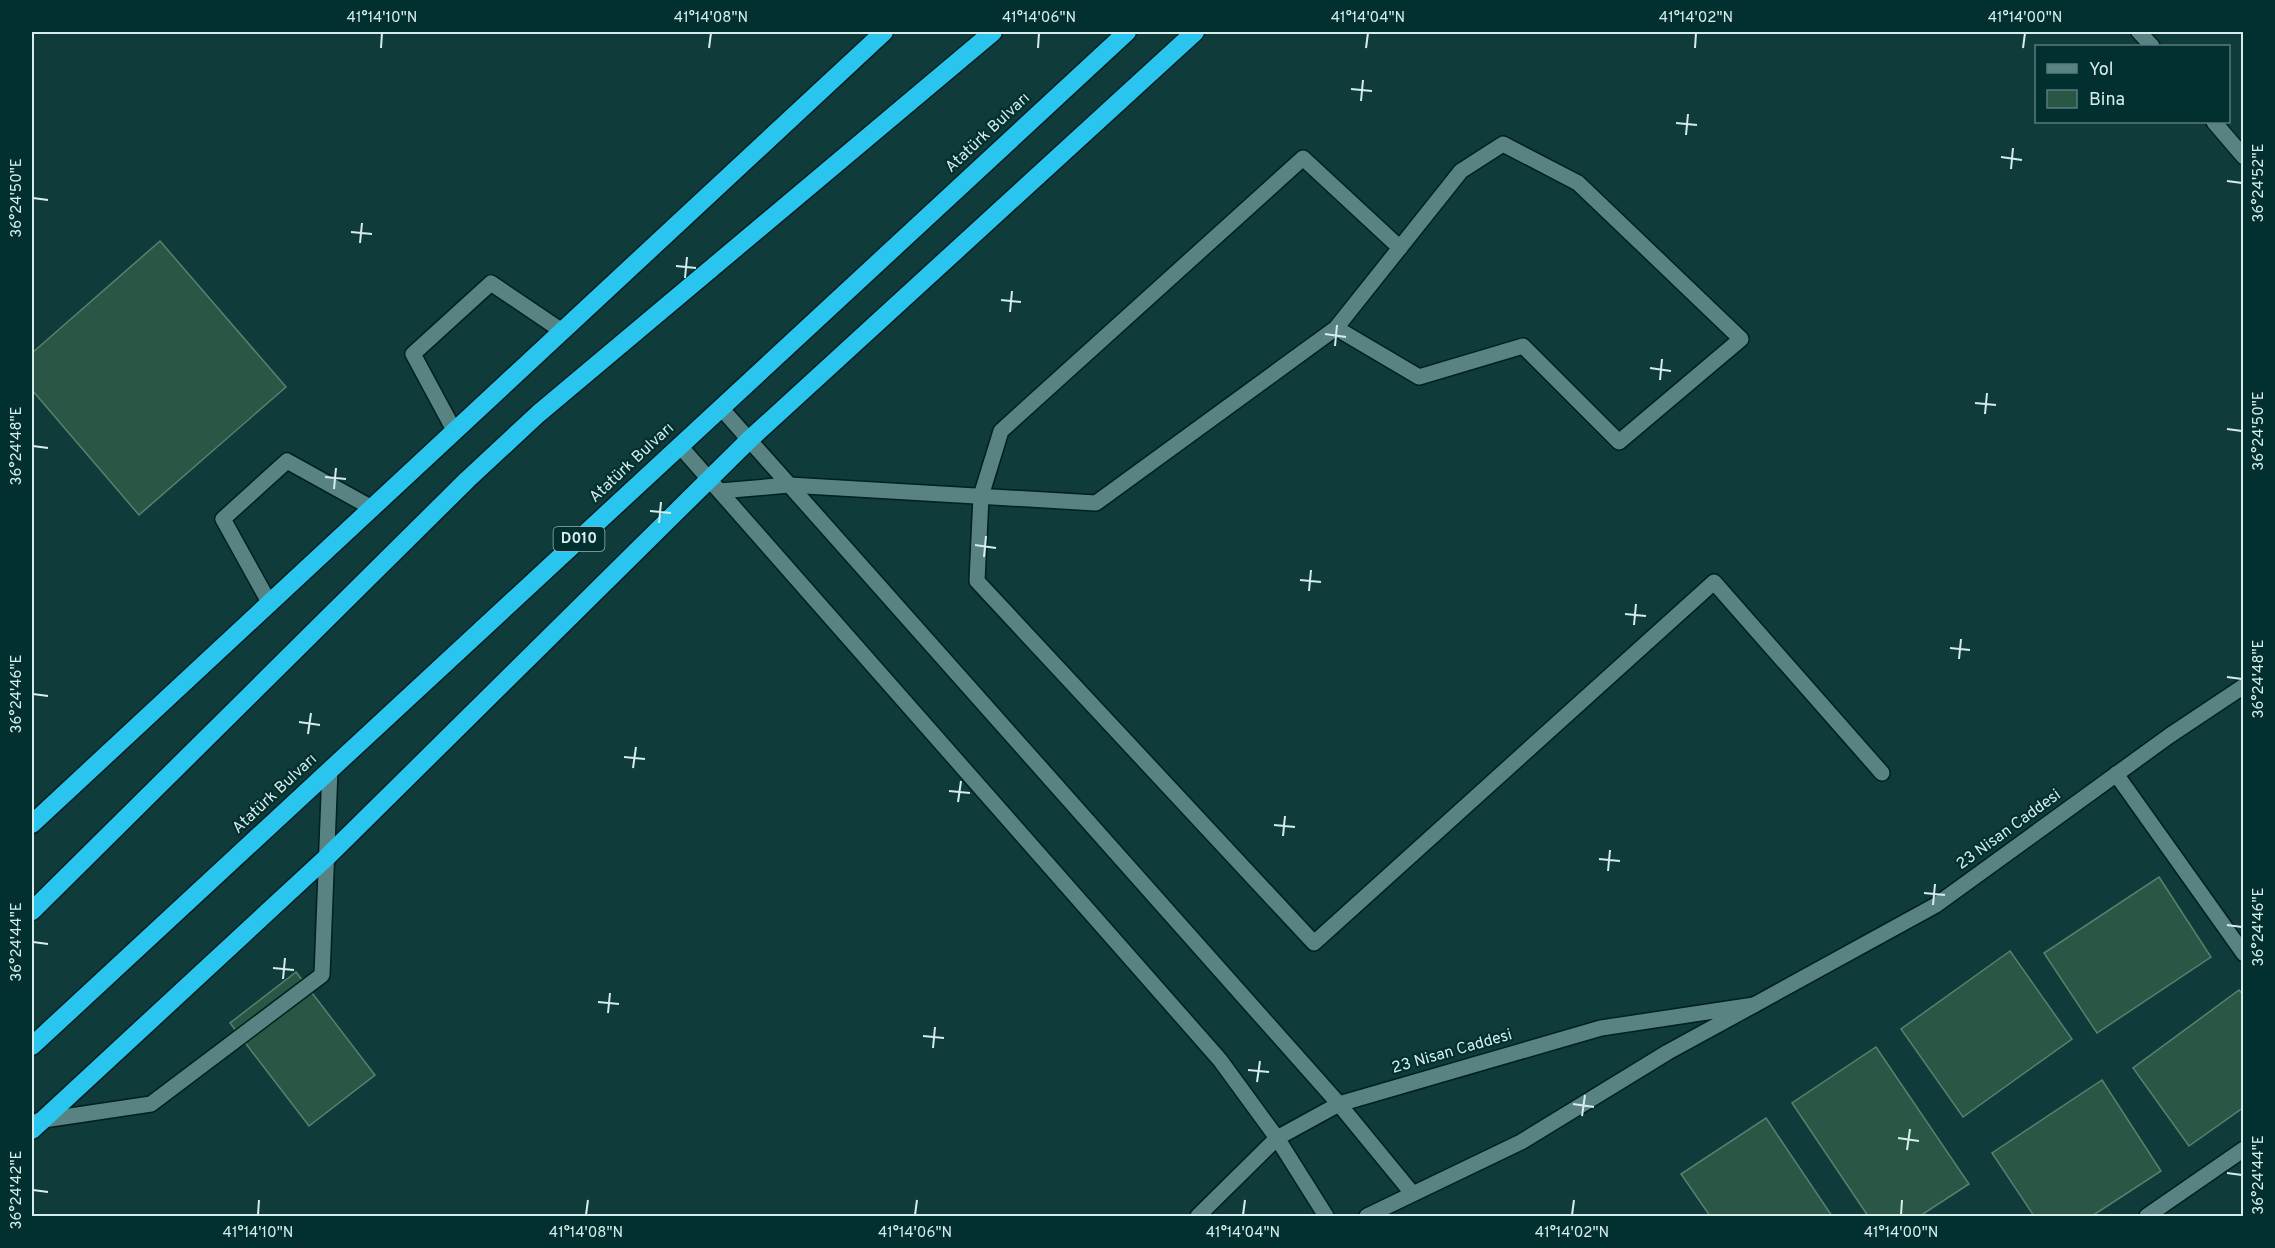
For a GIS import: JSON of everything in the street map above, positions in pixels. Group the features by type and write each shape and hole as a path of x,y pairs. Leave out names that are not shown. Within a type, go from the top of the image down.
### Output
{"highway":[{"path":"32,824 884,32"},
{"path":"32,911 467,480 538,414 993,32"},
{"name":"Atatürk Bulvarı","path":"32,1046 1127,32"},
{"path":"35,1124 327,856 715,486 749,440 1195,32"}],"street":[{"path":"2139,32 2151,45"},
{"path":"2215,123 2244,157"},
{"path":"715,486 789,485 1096,502 1336,328 1461,171 1503,144 1578,183 1741,339 1619,442 1523,346 1419,377 1336,328"},
{"path":"1400,248 1303,158 1001,430 981,496 978,581 1314,943 1714,582 1882,773"},
{"path":"455,432 413,354 491,283 562,331"},
{"path":"721,408 1340,1104 1412,1193"},
{"path":"680,445 1220,1060 1277,1138 1326,1216"},
{"path":"270,604 223,519 287,461 372,508"},
{"name":"23 Nisan Caddesi","path":"1367,1216 1521,1142 1668,1052 1936,905 2116,774 2244,686"},
{"path":"35,1124 151,1104 322,975 330,769"},
{"path":"2116,774 2244,954"},
{"name":"23 Nisan Caddesi","path":"1198,1216 1277,1138 1340,1104 1601,1028 1754,1005"},
{"path":"2147,1216 2244,1149"}],"building":[{"path":"160,241 286,387 139,515 32,390 32,353"},
{"path":"2159,877 2211,957 2097,1033 2044,953"},
{"path":"2010,951 2072,1039 1963,1117 1901,1029"},
{"path":"296,972 375,1075 309,1126 230,1023"},
{"path":"2239,990 2244,996 2244,1107 2189,1146 2133,1068"},
{"path":"1876,1047 1969,1184 1920,1216 1868,1216 1792,1103"},
{"path":"2102,1080 2161,1171 2092,1216 2034,1216 1992,1153"},
{"path":"1766,1118 1832,1216 1710,1216 1681,1174"}]}
